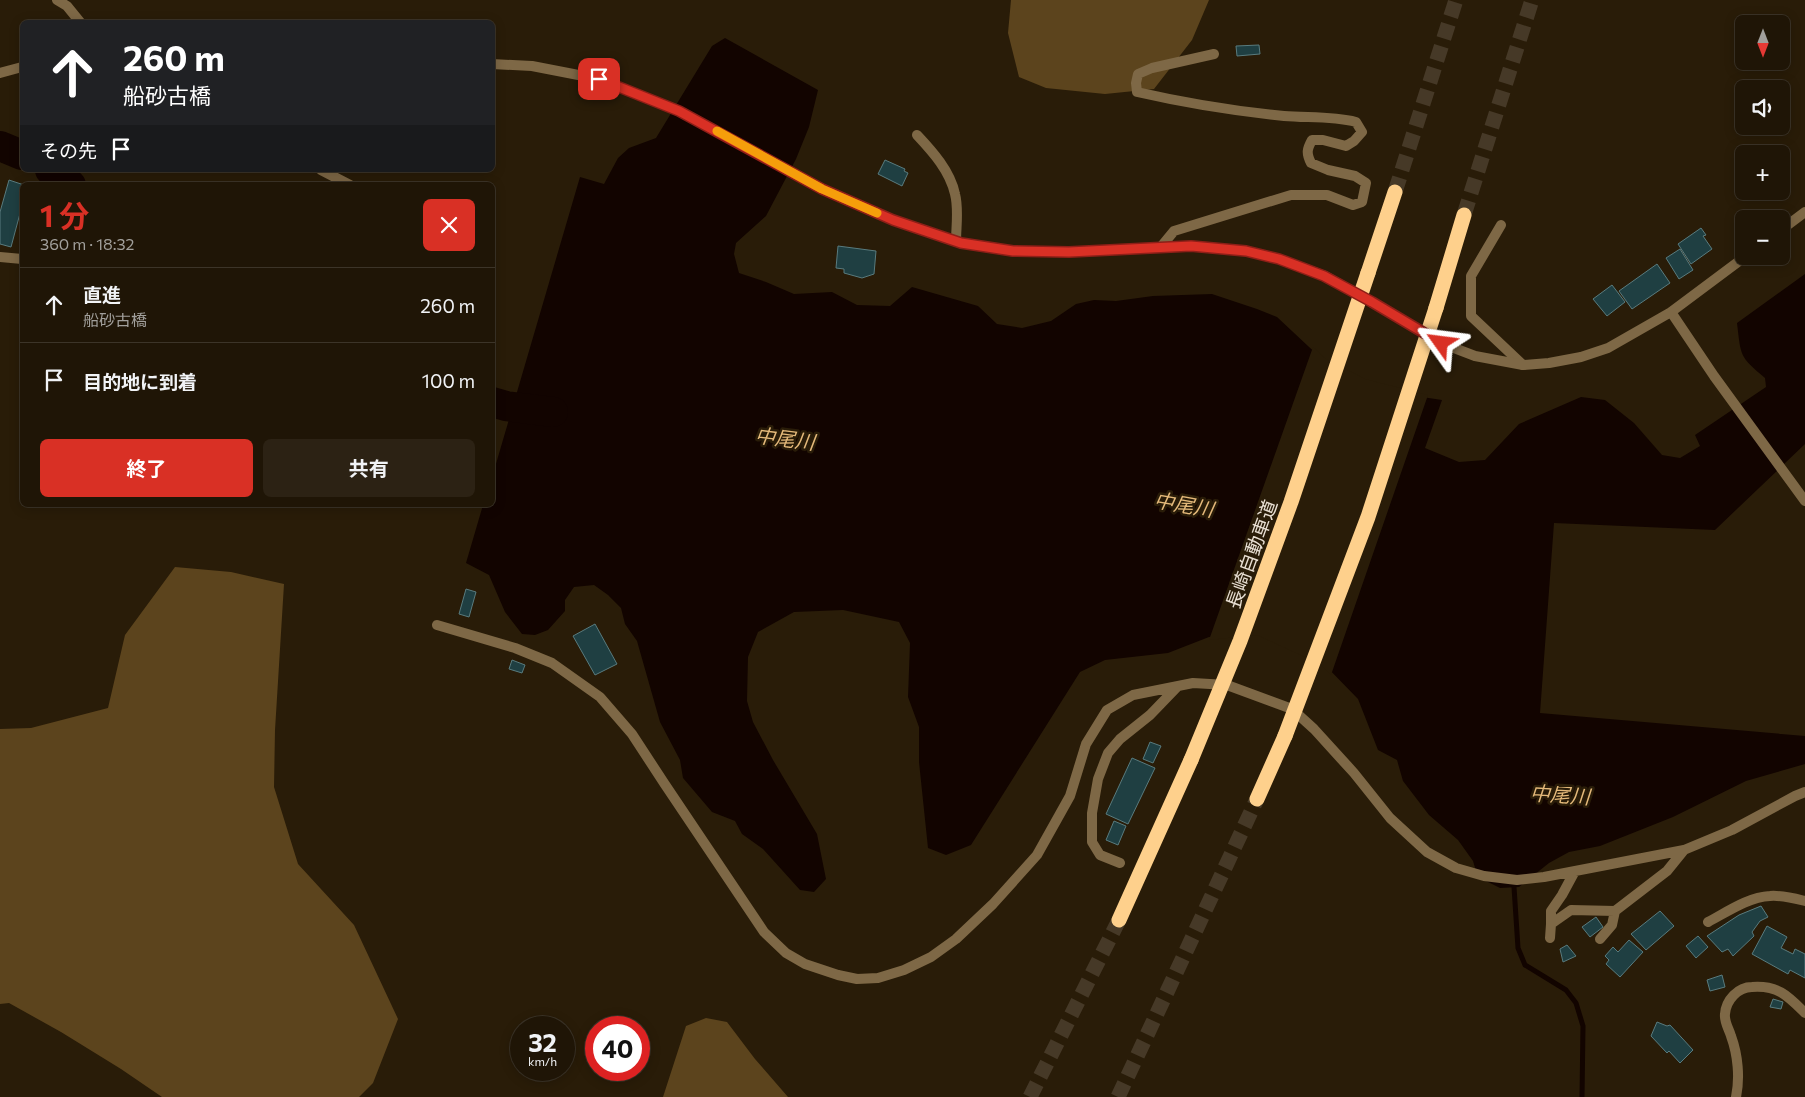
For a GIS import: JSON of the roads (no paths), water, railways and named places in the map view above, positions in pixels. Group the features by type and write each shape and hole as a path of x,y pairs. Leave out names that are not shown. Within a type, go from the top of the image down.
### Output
{"highway":[{"name":"長崎自動車道","path":"1119,920 1191,760 1240,641 1291,502 1395,192"},
{"path":"1257,799 1285,736 1368,516 1436,308 1464,215"}],"street":[{"path":"57,0 67,6 78,20"},
{"path":"1160,248 1174,231 1291,194 1327,195 1353,205 1362,202 1365,192 1366,183 1355,176 1328,170 1310,162 1307,156 1307,149 1312,140 1323,140 1346,146 1354,141 1362,132 1356,122 1339,118 1284,116 1210,106 1137,92 1138,74 1152,68 1214,54"},
{"path":"495,64 532,66 599,79 679,111 822,189 893,220 956,242 1013,251 1069,252 1191,246 1237,250 1279,259 1324,276 1441,343 1475,356 1523,364 1549,363 1581,357 1608,348 1671,312 1735,264"},
{"path":"0,73 20,68"},
{"path":"917,136 934,153 949,177 956,196 956,242"},
{"path":"325,172 344,182"},
{"path":"1790,223 1805,212"},
{"path":"1501,225 1471,276 1471,316 1523,364"},
{"path":"0,257 20,259"},
{"path":"1671,312 1714,376 1805,501"},
{"path":"437,625 515,648 552,663 600,697 632,734 764,932 786,953 805,964 857,979 878,978 904,970 931,957 956,939 993,904 1037,855 1070,796 1086,744 1107,710 1133,695 1193,684 1227,685 1292,709 1314,729 1354,773 1390,818 1427,852 1456,868 1484,876 1517,880 1553,876 1684,850 1732,830 1805,792"},
{"path":"1120,863 1100,855 1092,842 1092,814 1098,779 1108,753 1120,739 1150,715 1177,687"},
{"path":"1551,924 1571,910 1615,911 1667,870 1684,850"},
{"path":"1550,938 1551,911 1575,871"},
{"path":"1708,922 1749,900 1769,896 1786,896 1805,901"},
{"path":"1600,939 1612,925 1615,911"},
{"path":"1736,1097 1739,1083 1738,1074 1732,1037 1725,1018 1726,1007 1730,1000 1738,992 1748,987 1774,988 1788,996 1805,1013"}],"water":[{"path":"725,38 818,90 809,127 796,159 766,216 736,243 734,254 739,273 794,294 832,292 857,305 890,306 912,287 978,306 997,324 1022,328 1051,321 1076,304 1094,300 1116,301 1153,296 1212,294 1277,317 1324,361 1364,381 1422,397 1442,400 1425,448 1459,462 1485,460 1519,424 1581,397 1605,400 1634,423 1662,455 1680,458 1700,446 1695,435 1766,387 1765,378 1750,365 1743,355 1739,342 1737,323 1805,274 1805,444 1715,530 1554,523 1540,713 1805,736 1805,764 1746,781 1673,817 1600,846 1569,852 1549,863 1519,887 1500,888 1484,880 1476,871 1473,861 1458,840 1429,815 1403,781 1397,760 1378,750 1358,699 1322,662 1257,633 1209,637 1168,653 1105,660 1080,672 971,845 946,855 928,848 919,762 919,727 908,697 910,643 899,622 843,610 794,612 758,632 748,657 747,701 753,722 773,760 817,834 826,879 814,892 800,890 763,849 742,834 735,821 712,812 683,778 680,760 660,722 637,641 625,624 621,608 608,595 594,585 574,587 565,600 565,611 548,630 535,635 522,634 505,612 489,575 466,563 482,507 495,507 495,467 580,177 604,184 618,158 629,148 656,138 712,46"}],"waterway":[{"name":"中尾川","path":"0,146 20,154"},
{"name":"中尾川","path":"54,172 68,182"},
{"name":"中尾川","path":"495,403 553,412"},
{"path":"1514,887 1518,948 1525,965 1566,990 1576,1003 1583,1026 1582,1097"}],"tunnel":[{"path":"1395,192 1456,0"},
{"path":"1464,215 1532,0"},
{"path":"1118,1097 1257,799"},
{"path":"1030,1097 1119,920"}]}
